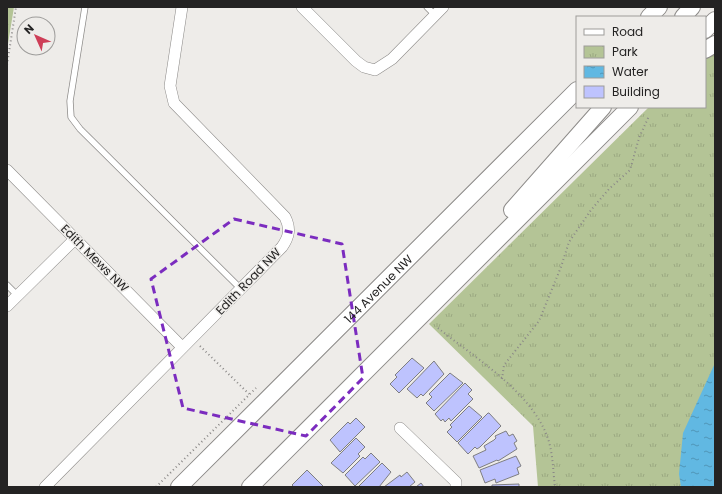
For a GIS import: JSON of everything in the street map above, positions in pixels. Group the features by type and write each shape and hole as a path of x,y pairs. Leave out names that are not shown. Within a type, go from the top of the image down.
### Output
{"main road":[{"path":"650,16 659,7"},
{"path":"684,16 692,7"},
{"path":"706,29 715,20"},
{"path":"706,49 715,44"},
{"name":"144 Avenue NW","path":"179,487 576,91"},
{"path":"408,329 603,108"},
{"path":"250,487 629,108"}],"street":[{"name":"Edith Road NW","path":"44,487 241,289 282,247 287,239 289,227 285,217 174,103 170,86 182,7"},
{"path":"302,7 356,62 364,67 375,70 392,59 443,7"},
{"name":"Edith Mews NW","path":"7,170 182,347"},
{"path":"7,306 75,239"},
{"path":"400,428 456,482 456,487"}],"lane":[{"path":"85,7 70,101 71,117 80,129 241,289"},
{"path":"427,7 435,15"},
{"path":"7,285 17,295"}],"path":[{"path":"7,65 16,7"},
{"path":"7,32 12,34"},
{"path":"502,379 504,365 539,321 570,242 590,210 609,189 630,170 639,138 649,116"},
{"path":"438,328 502,379 535,411 548,437 555,487"},
{"path":"198,344 249,394"},
{"path":"156,487 256,388"}],"highlighted area":[{"path":"234,219 342,244 363,378 306,436 183,408 151,279"}],"green space":[{"path":"7,7 14,7 7,50"},
{"path":"715,52 715,487 538,487 533,426 429,324 648,108 706,108 706,58"}],"water":[{"path":"715,363 715,487 681,487 679,474 683,433"}],"building":[{"path":"412,358 424,368 399,393 390,384 397,377 395,375"},
{"path":"434,361 444,374 423,396 421,394 417,398 407,389"},
{"path":"450,373 463,383 434,411 426,403 432,397 429,394"},
{"path":"465,383 472,390 468,394 473,399 451,421 449,418 445,422 443,419 441,421 435,414"},
{"path":"469,406 482,417 457,442 447,432 452,427 450,425"},
{"path":"488,413 501,426 480,447 477,449 475,447 468,454 458,443"},
{"path":"356,418 365,427 340,452 330,440 348,422 350,424"},
{"path":"506,431 509,436 513,434 517,441 514,443 517,449 498,461 497,460 479,468 473,456 486,450 484,446 494,440 496,438 495,436"},
{"path":"356,438 365,447 358,454 360,456 343,473 331,463"},
{"path":"371,453 380,462 355,486 345,475 363,457 365,459"},
{"path":"516,456 521,466 517,468 519,474 496,483 495,479 485,483 480,470"},
{"path":"382,463 391,472 379,487 358,487"},
{"path":"307,470 324,487 294,487 292,485"},
{"path":"407,472 415,482 409,487 384,487 400,475 401,477"},
{"path":"421,483 424,487 416,487"},
{"path":"519,484 519,487 492,487 492,485"}]}
